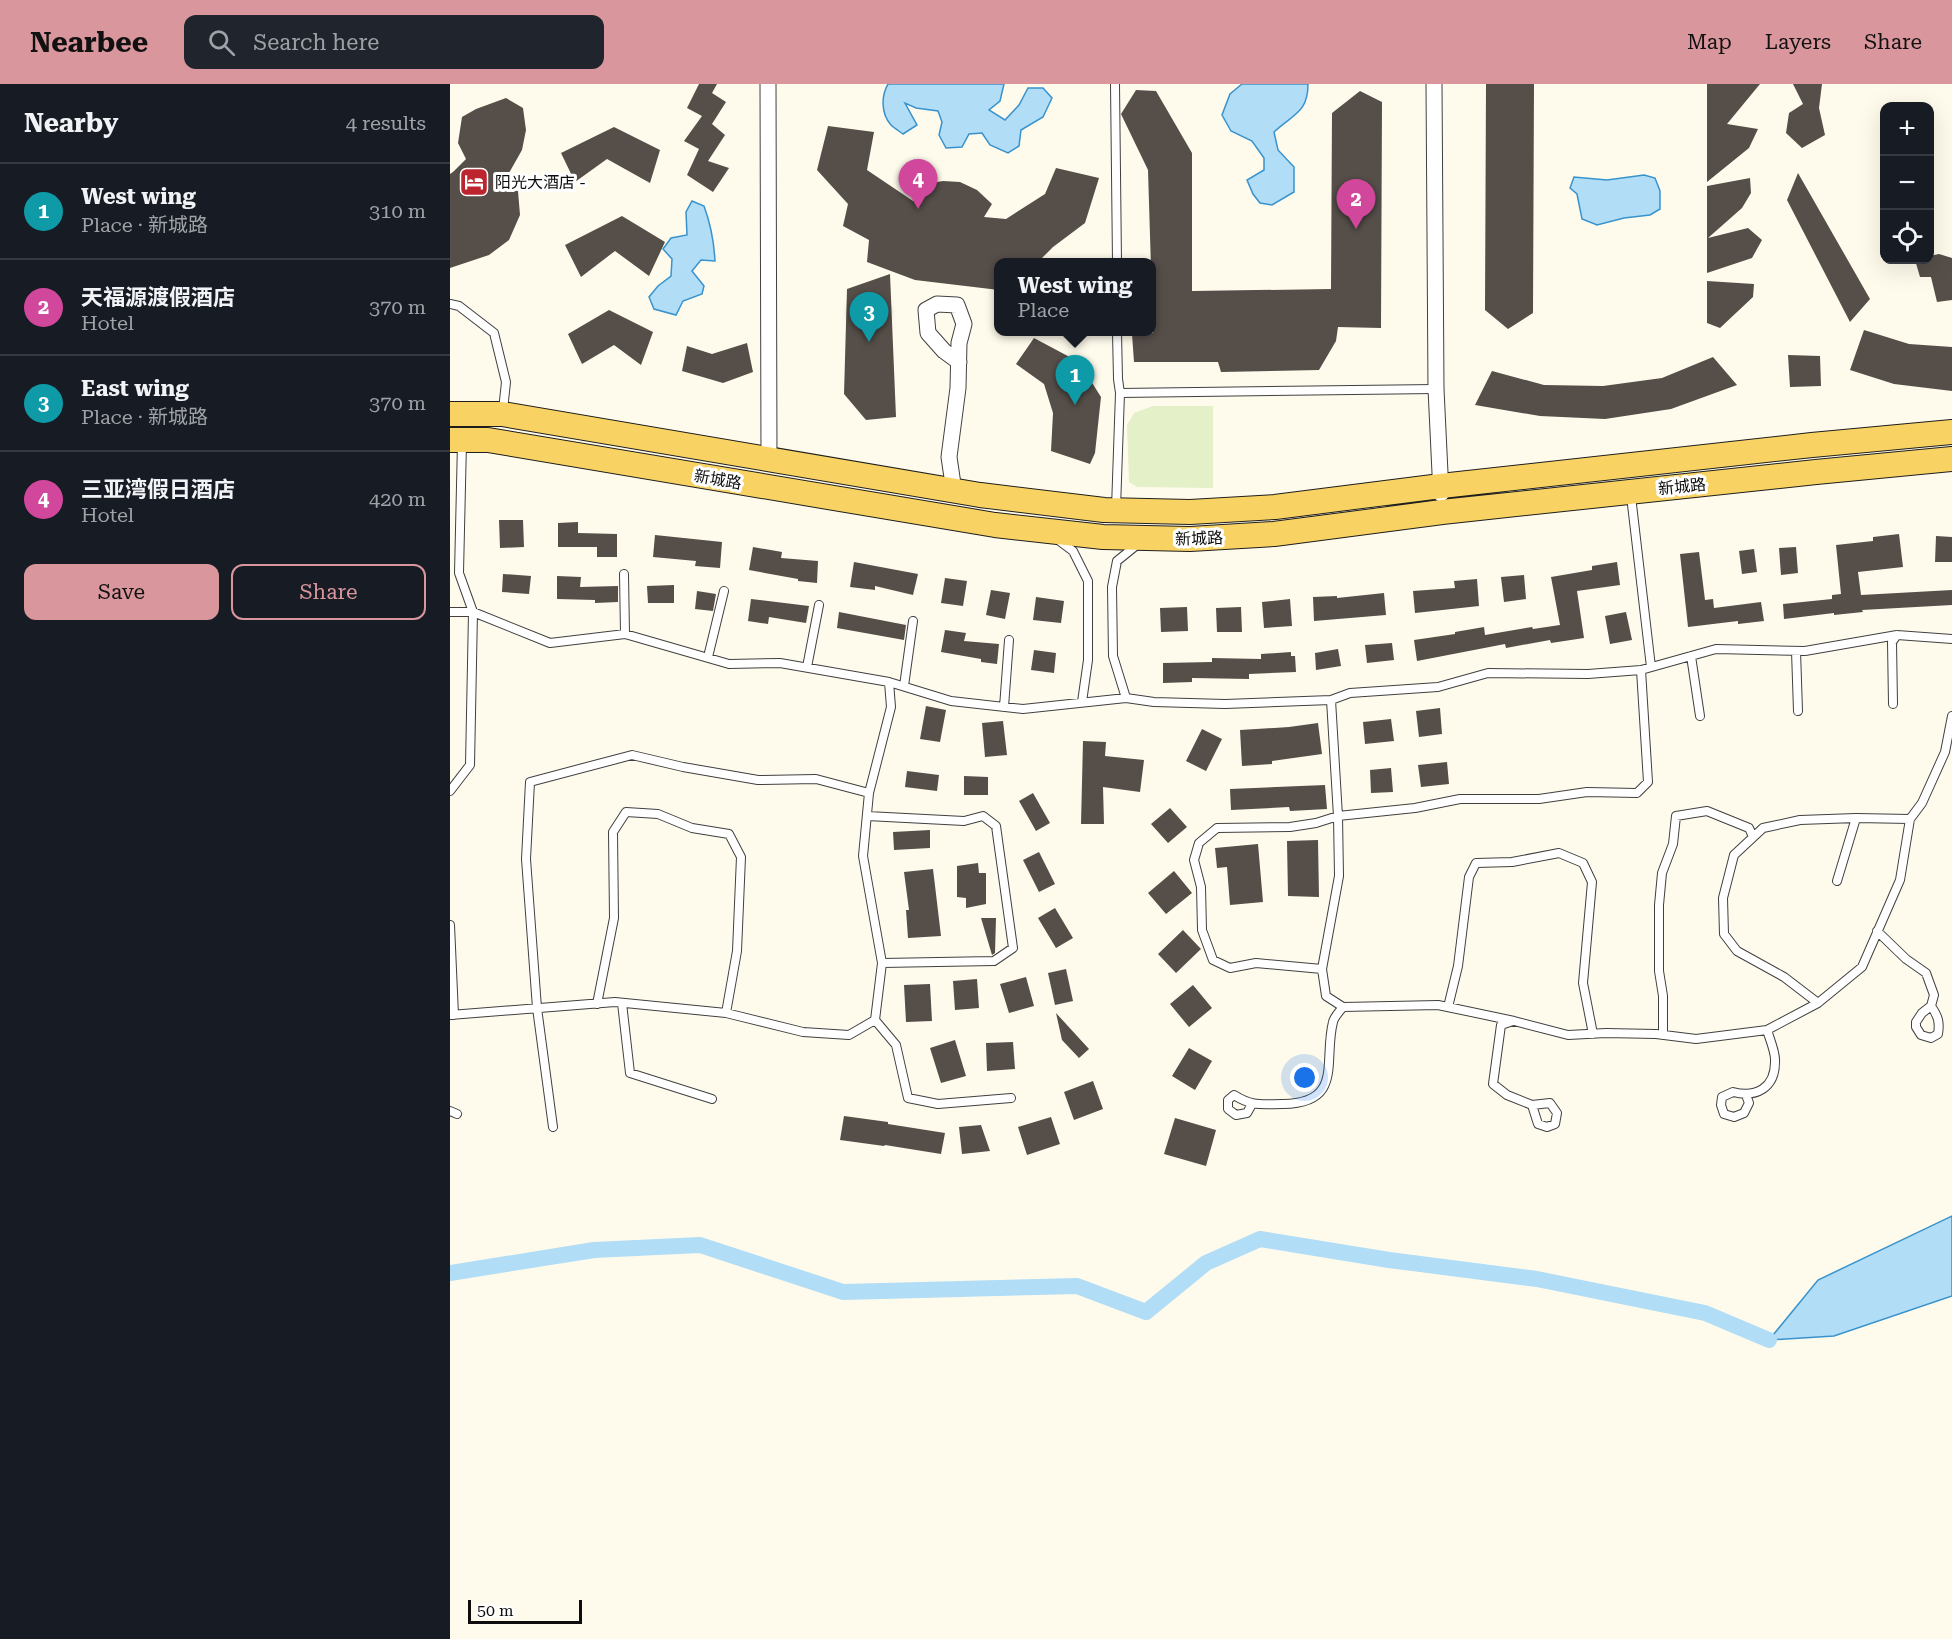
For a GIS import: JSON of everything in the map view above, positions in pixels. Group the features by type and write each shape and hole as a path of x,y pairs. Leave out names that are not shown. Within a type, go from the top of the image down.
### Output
{"main road":[{"name":"新城路","path":"450,414 502,414 954,491 1116,510 1190,512 1275,507 1441,486 1952,432"},
{"name":"新城路","path":"456,440 488,440 995,525 1103,537 1190,539 1274,534 1442,512 1952,459"}],"street":[{"path":"768,84 769,460"},
{"path":"1434,84 1436,389 1442,512"},
{"path":"954,491 949,457 959,362"}],"lane":[{"path":"1115,84 1117,258"},
{"path":"450,304 459,306 494,333 506,382 502,414"},
{"path":"1116,510 1120,393 1117,336"},
{"path":"1120,393 1436,389"},
{"path":"450,791 470,765 473,612 459,573 456,440"},
{"path":"1630,492 1651,667"},
{"path":"1047,531 1073,551 1088,581 1088,660 1082,702"},
{"path":"1126,698 1113,656 1112,587 1117,561 1144,538"},
{"path":"624,574 625,634"},
{"path":"708,657 724,591"},
{"path":"807,667 819,605"},
{"path":"450,612 473,612 550,643 625,634 729,664 780,663 807,667 889,681 951,701 1023,709 1126,698 1154,702 1225,705 1331,700 1350,693 1438,687 1488,673 1588,674 1641,670 1716,649 1805,651 1897,635 1952,639"},
{"path":"904,686 913,621"},
{"path":"1893,704 1892,642 1897,635"},
{"path":"1004,707 1009,640"},
{"path":"1796,651 1798,711"},
{"path":"1691,656 1700,716"},
{"path":"1322,969 1256,963 1230,968 1213,960 1202,930 1201,887 1194,860 1199,843 1217,828 1290,827 1316,823 1338,816 1415,808 1460,799 1539,799 1587,792 1637,793 1648,782 1641,670"},
{"path":"889,681 891,707 869,793 863,856 882,963 874,1020 896,1046 908,1098 938,1104 1011,1098"},
{"path":"1331,700 1339,876 1322,969 1326,996 1343,1007 1438,1005 1568,1035 1663,1035 1696,1039 1767,1030 1818,1003 1862,967 1900,880 1910,819 1922,803 1945,752 1952,716"},
{"path":"553,1127 537,1008 526,858 530,782 632,755 683,767 758,780 816,779 869,793"},
{"path":"1663,1035 1663,996 1659,971 1659,905 1662,873 1673,844 1676,816 1707,811 1749,828 1753,837"},
{"path":"597,1004 614,918 613,832 626,812 658,814 692,828 729,834 741,856 737,951 726,1013"},
{"path":"867,816 964,821 983,816 996,826 1013,948 994,961 882,963"},
{"path":"1837,881 1856,818"},
{"path":"1818,1003 1784,977 1737,951 1724,934 1723,898 1734,855 1763,828 1800,820 1910,819"},
{"path":"1448,1008 1458,966 1469,877 1476,863 1512,862 1559,853 1583,863 1592,882 1583,983 1593,1034"},
{"path":"450,925 452,1015 622,1003 726,1013 803,1032 849,1035 874,1020"},
{"path":"1877,931 1906,959 1926,973 1934,995 1931,1006"},
{"path":"622,1003 630,1073 712,1099"},
{"path":"1252,1104 1288,1104 1309,1100 1325,1086 1330,1066 1333,1020 1343,1007"},
{"path":"1514,1021 1501,1024 1493,1084 1507,1095 1532,1105"},
{"path":"1746,1095 1757,1093 1772,1081 1776,1061 1767,1030"}],"green space":[{"path":"1153,406 1213,406 1213,488 1137,487 1129,482 1127,425 1134,413"}],"water":[{"path":"888,84 1004,84 1000,101 989,110 1005,120 1019,105 1028,88 1043,88 1052,98 1043,117 1021,130 1019,146 1008,153 990,145 982,133 969,134 962,147 946,148 939,135 942,122 938,111 916,108 905,103 917,125 903,134 891,125 885,116 883,105"},
{"path":"1242,84 1308,84 1302,107 1274,132 1278,150 1294,167 1294,192 1272,205 1260,203 1247,180 1264,170 1264,158 1252,141 1231,131 1222,115 1230,94"},
{"path":"1644,175 1655,178 1660,191 1660,209 1650,215 1624,218 1597,225 1582,219 1577,194 1570,188 1574,177 1607,180"},
{"path":"692,201 704,206 712,233 715,261 701,260 692,271 704,286 702,294 683,301 676,315 654,309 649,297 671,276 672,259 663,249 671,238 687,235 686,212"},
{"path":"1952,1216 1952,1296 1834,1336 1769,1340 1818,1280"}],"building":[{"path":"699,84 717,84 712,93 726,102 712,124 725,135 708,161 729,168 713,192 687,175 699,149 684,141 702,116 687,108"},
{"path":"1486,84 1534,84 1533,313 1508,329 1485,310"},
{"path":"1707,84 1760,84 1727,124 1758,129 1749,148 1707,182"},
{"path":"1793,84 1822,84 1819,108 1825,135 1802,148 1786,133 1789,113 1803,104"},
{"path":"1136,90 1156,91 1192,153 1192,291 1331,289 1332,113 1360,91 1382,102 1381,328 1338,327 1336,341 1319,370 1221,372 1218,362 1134,362 1132,336 1156,336 1156,258 1151,258 1148,170 1121,114"},
{"name":"阳光大酒店 -","path":"506,98 523,108 526,130 522,150 500,189 518,191 520,215 509,240 489,255 450,268 450,174 466,159 458,143 462,117"},
{"path":"828,126 874,132 867,170 913,201 925,184 943,181 960,182 977,190 992,204 984,217 1006,219 1045,194 1056,168 1099,178 1085,223 1042,258 994,258 994,289 915,280 867,262 869,240 843,226 848,204 817,170"},
{"path":"614,127 660,150 650,183 607,159 575,182 561,153"},
{"path":"1798,173 1870,299 1850,322 1787,200"},
{"path":"1750,178 1751,193 1742,208 1708,238 1748,228 1762,240 1752,258 1707,273 1707,186"},
{"path":"622,216 665,242 649,276 615,251 581,277 565,245"},
{"path":"1939,254 1952,258 1952,300 1937,302 1931,277 1920,277 1916,264 1934,264 1934,255"},
{"path":"890,274 896,417 866,420 844,394 847,289"},
{"path":"1707,281 1754,284 1753,297 1720,328 1707,323"},
{"path":"609,310 653,332 641,365 614,345 582,364 568,334"},
{"path":"1864,330 1909,344 1952,347 1952,391 1894,384 1850,370"},
{"path":"1034,338 1079,362 1101,397 1095,453 1090,464 1051,451 1053,413 1044,384 1016,364"},
{"path":"747,343 753,372 723,383 682,371 687,346 712,354"},
{"path":"1788,355 1820,356 1821,386 1790,387"},
{"path":"1713,357 1737,385 1671,409 1605,419 1540,416 1475,405 1492,371 1544,385 1603,386 1662,378"},
{"path":"499,520 523,520 524,547 500,548"},
{"path":"578,522 578,533 617,534 617,557 597,557 597,547 558,547 558,523"},
{"path":"1899,534 1903,567 1858,572 1861,595 1952,590 1952,605 1862,610 1863,612 1784,619 1783,604 1832,599 1832,595 1841,594 1836,545 1873,541 1873,537"},
{"path":"655,535 722,542 720,568 695,566 696,561 653,557"},
{"path":"1936,536 1952,537 1952,562 1935,562"},
{"path":"753,547 782,552 781,558 818,561 817,583 749,570"},
{"path":"1796,547 1798,573 1781,575 1779,548"},
{"path":"1754,549 1757,572 1742,574 1739,551"},
{"path":"1699,552 1705,600 1713,599 1714,608 1761,602 1764,621 1738,624 1738,621 1688,627 1680,554"},
{"path":"854,562 918,574 913,595 875,586 875,590 850,587"},
{"path":"1617,562 1620,585 1577,591 1584,638 1551,643 1550,640 1506,648 1505,644 1417,661 1414,640 1484,627 1485,635 1560,625 1551,577 1592,570 1592,566"},
{"path":"503,574 531,576 529,594 502,592"},
{"path":"1524,575 1526,599 1504,602 1501,577"},
{"path":"557,576 581,577 580,587 618,586 618,602 595,603 595,600 557,599"},
{"path":"945,578 967,581 963,606 941,603"},
{"path":"1477,579 1479,606 1415,613 1413,591 1455,588 1454,581"},
{"path":"674,585 674,603 648,603 647,586"},
{"path":"991,590 1010,593 1005,619 986,615"},
{"path":"697,591 716,594 713,611 695,609"},
{"path":"1384,593 1386,615 1314,621 1313,597 1337,596 1337,598"},
{"path":"1036,597 1064,601 1061,623 1033,620"},
{"path":"751,599 809,606 806,623 769,617 768,624 748,621"},
{"path":"1290,599 1292,626 1264,628 1262,602"},
{"path":"1187,607 1188,631 1161,632 1160,608"},
{"path":"1241,607 1242,632 1217,632 1216,608"},
{"path":"839,612 906,625 904,640 837,628"},
{"path":"1626,612 1632,640 1610,644 1605,616"},
{"path":"945,630 966,633 964,641 999,644 997,664 941,652"},
{"path":"1392,643 1394,660 1367,663 1365,645"},
{"path":"1338,649 1341,666 1316,670 1315,653"},
{"path":"1034,650 1056,653 1054,673 1031,670"},
{"path":"1291,652 1291,656 1295,656 1296,672 1249,674 1249,679 1192,678 1192,682 1163,683 1163,663 1212,662 1212,658 1261,659 1261,654"},
{"path":"926,706 946,710 940,742 920,739"},
{"path":"1440,708 1442,734 1419,737 1416,711"},
{"path":"1391,719 1394,741 1365,744 1363,722"},
{"path":"1003,721 1007,755 985,757 982,723"},
{"path":"1318,723 1322,754 1272,761 1272,764 1242,766 1240,730"},
{"path":"1202,729 1222,739 1206,771 1186,761"},
{"path":"1083,741 1106,742 1105,756 1144,760 1140,792 1103,787 1104,824 1081,824"},
{"path":"1447,762 1449,784 1421,787 1418,765"},
{"path":"1391,768 1393,792 1371,793 1370,770"},
{"path":"907,771 939,775 937,791 905,787"},
{"path":"964,776 988,777 988,795 964,795"},
{"path":"1325,785 1327,809 1290,811 1289,807 1231,810 1230,789"},
{"path":"1033,793 1050,823 1036,831 1019,801"},
{"path":"1170,808 1187,827 1168,843 1151,824"},
{"path":"930,830 930,848 894,850 893,832"},
{"path":"1318,840 1319,897 1288,896 1287,841"},
{"path":"1258,844 1263,902 1230,905 1227,867 1217,868 1215,848"},
{"path":"1039,852 1055,884 1039,892 1023,860"},
{"path":"978,863 979,873 986,873 986,904 966,908 966,898 957,897 957,866"},
{"path":"933,869 941,936 908,938 906,910 909,910 904,872"},
{"path":"1174,871 1192,893 1166,914 1148,893"},
{"path":"1055,908 1073,938 1056,948 1038,918"},
{"path":"981,918 996,918 995,953 992,955"},
{"path":"1183,930 1201,949 1176,973 1158,954"},
{"path":"1066,969 1073,1001 1055,1005 1048,973"},
{"path":"1026,977 1034,1006 1009,1013 1000,984"},
{"path":"977,979 979,1008 955,1010 953,981"},
{"path":"930,984 932,1021 906,1022 904,985"},
{"path":"1193,985 1212,1008 1189,1027 1170,1004"},
{"path":"1056,1013 1089,1049 1079,1058 1062,1040"},
{"path":"955,1040 966,1076 941,1083 930,1048"},
{"path":"1013,1042 1015,1069 987,1071 986,1043"},
{"path":"1189,1048 1212,1061 1195,1090 1172,1076"},
{"path":"1093,1081 1103,1109 1074,1120 1064,1092"},
{"path":"844,1116 945,1133 941,1154 840,1140"},
{"path":"1051,1117 1060,1144 1027,1155 1018,1127"},
{"path":"1175,1118 1216,1130 1206,1166 1164,1154"},
{"path":"981,1125 990,1151 962,1154 959,1127"}],"waterway":[{"path":"450,1273 594,1250 700,1245 843,1292 1077,1286 1146,1312 1206,1263 1260,1239 1389,1260 1537,1279 1705,1313 1769,1340"}],"place":[{"name":"阳光大酒店 -","path":"474,182"},
{"name":"三亚湾假日酒店","path":"918,209"},
{"name":"天福源渡假酒店","path":"1356,229"},
{"name":"East wing","path":"869,342"},
{"name":"West wing","path":"1075,405"}]}
